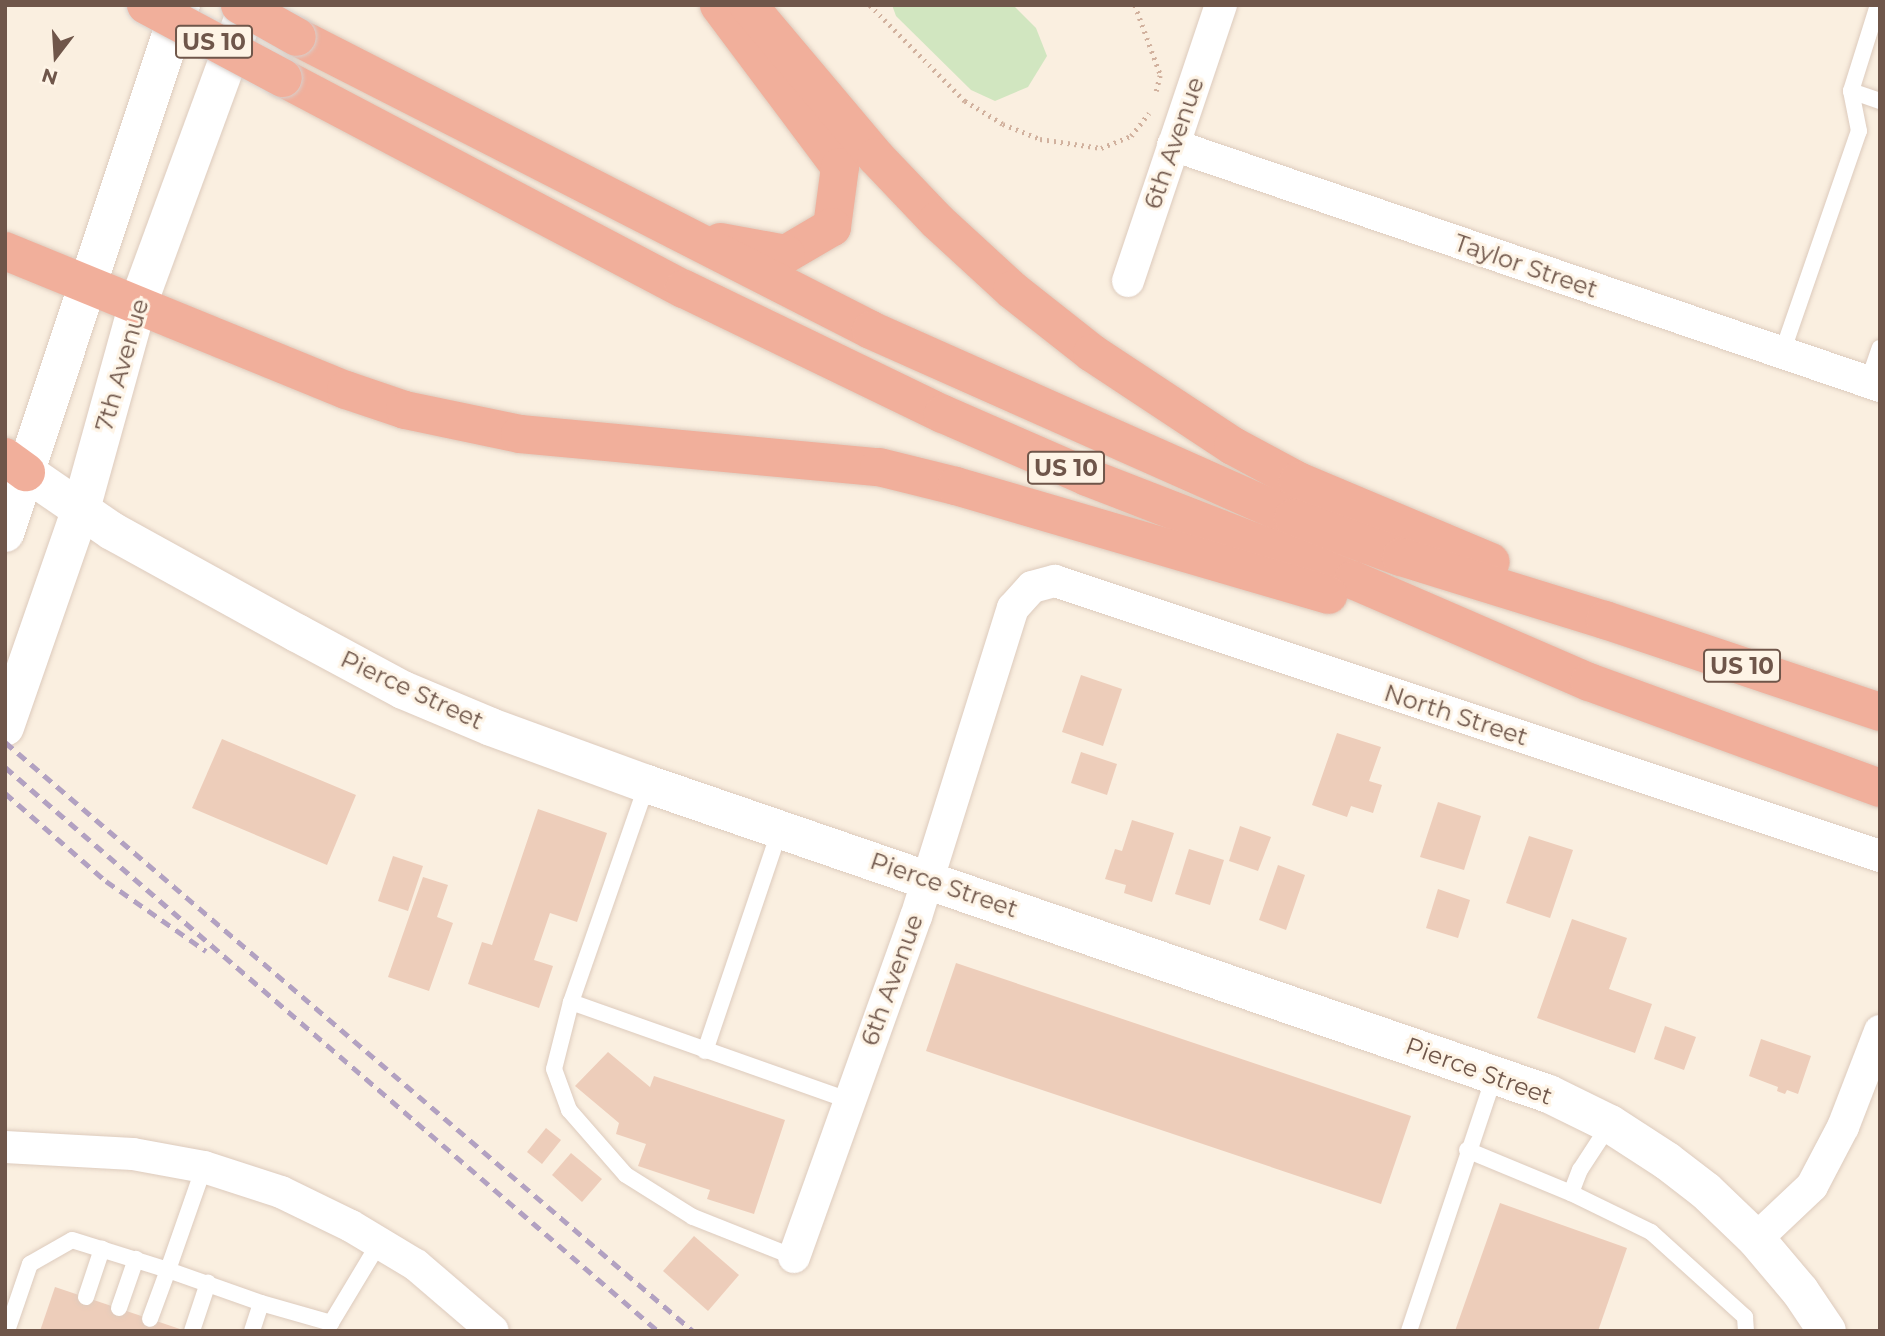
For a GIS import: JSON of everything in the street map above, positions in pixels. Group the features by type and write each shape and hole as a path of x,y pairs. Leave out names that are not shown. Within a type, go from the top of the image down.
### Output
{"highway":[{"name":"US 10","path":"146,5 684,289 943,414 1087,477 1353,580 1589,682 1880,788"},
{"name":"US 10","path":"240,5 871,330 1293,518 1401,557 1605,620 1880,712"},
{"path":"580,182 717,241 786,254 832,227 839,167 719,5"},
{"path":"748,5 876,157 937,221 1012,290 1092,353 1233,446 1298,481 1524,575 1605,620"},
{"path":"5,251 346,390 405,410 520,434 879,467 956,486 1340,598 1589,682"}],"street":[{"path":"5,533 16,464 89,286 181,5"},
{"name":"7th Avenue","path":"5,727 81,509 138,304 248,5"},
{"name":"6th Avenue","path":"1128,281 1221,5"},
{"name":"Taylor Street","path":"1173,145 1874,384"},
{"name":"Pierce Street","path":"16,464 112,531 403,690 491,727 647,784 1549,1094 1610,1124 1686,1176 1756,1239 1827,1331"},
{"name":"North Street","path":"1032,587 1055,581 1880,856"},
{"name":"6th Avenue","path":"794,1257 848,1100 916,917 1013,608 1032,587"},
{"path":"1756,1239 1812,1186 1843,1127 1880,1031"},
{"path":"5,1147 133,1154 204,1167 281,1192 351,1226 416,1265 493,1331"}],"lane":[{"path":"1782,352 1859,131 1851,91 1878,5"},
{"path":"1851,91 1880,101"},
{"path":"1874,384 1880,348"},
{"path":"647,784 571,1002 554,1069 569,1110 626,1175 693,1217 794,1257"},
{"path":"705,1051 780,829"},
{"path":"571,1002 848,1100"},
{"path":"1409,1331 1494,1074"},
{"path":"1571,1193 1580,1170 1610,1124"},
{"path":"1467,1150 1571,1193 1651,1232 1745,1317 1746,1331"},
{"path":"150,1319 204,1167"},
{"path":"6,1331 30,1264 72,1240 208,1283 329,1327 379,1243"},
{"path":"86,1297 102,1249"},
{"path":"119,1308 136,1259"},
{"path":"191,1331 208,1283"},
{"path":"252,1331 261,1303"}],"path":[{"path":"870,5 965,101 1003,124 1040,139 1101,148 1131,136 1149,114 1160,75 1135,5"}],"green space":[{"path":"892,5 1013,5 1036,28 1047,56 1028,87 995,101 971,90 896,16"}],"building":[{"path":"1081,675 1122,689 1103,746 1062,732"},
{"path":"1337,733 1381,747 1369,781 1382,785 1373,813 1351,806 1347,817 1312,805"},
{"path":"222,739 356,795 327,865 192,808"},
{"path":"1081,752 1117,764 1107,795 1071,783"},
{"path":"1438,802 1481,816 1464,870 1420,857"},
{"path":"538,809 607,833 577,922 550,913 534,960 553,966 539,1008 468,984 482,942 492,945"},
{"path":"1132,820 1174,833 1152,902 1124,893 1126,885 1105,879 1115,849 1122,851"},
{"path":"1240,826 1271,837 1258,871 1229,861"},
{"path":"1529,836 1573,850 1550,918 1506,903"},
{"path":"1189,849 1224,860 1210,905 1175,894"},
{"path":"393,856 423,866 408,911 378,901"},
{"path":"1278,865 1305,875 1286,930 1259,920"},
{"path":"423,877 448,885 437,917 453,923 429,991 388,977"},
{"path":"1438,889 1470,900 1458,938 1426,928"},
{"path":"1572,919 1627,938 1609,989 1652,1004 1635,1053 1537,1018"},
{"path":"956,963 1411,1116 1381,1204 926,1051"},
{"path":"1665,1026 1696,1037 1684,1070 1654,1059"},
{"path":"1761,1039 1811,1056 1798,1094 1787,1090 1785,1094 1777,1091 1778,1087 1749,1076"},
{"path":"608,1052 650,1087 654,1076 785,1120 754,1214 707,1199 710,1190 638,1166 646,1144 616,1134 619,1123 575,1086"},
{"path":"546,1128 561,1140 542,1164 527,1152"},
{"path":"571,1153 602,1179 582,1202 552,1175"},
{"path":"1500,1203 1627,1248 1598,1331 1455,1331"},
{"path":"694,1236 739,1275 708,1311 663,1271"},
{"path":"55,1287 183,1330 183,1331 40,1331"}],"railway":[{"path":"5,742 693,1331"},
{"path":"5,767 658,1331"},
{"path":"5,793 106,881 206,951"}]}
